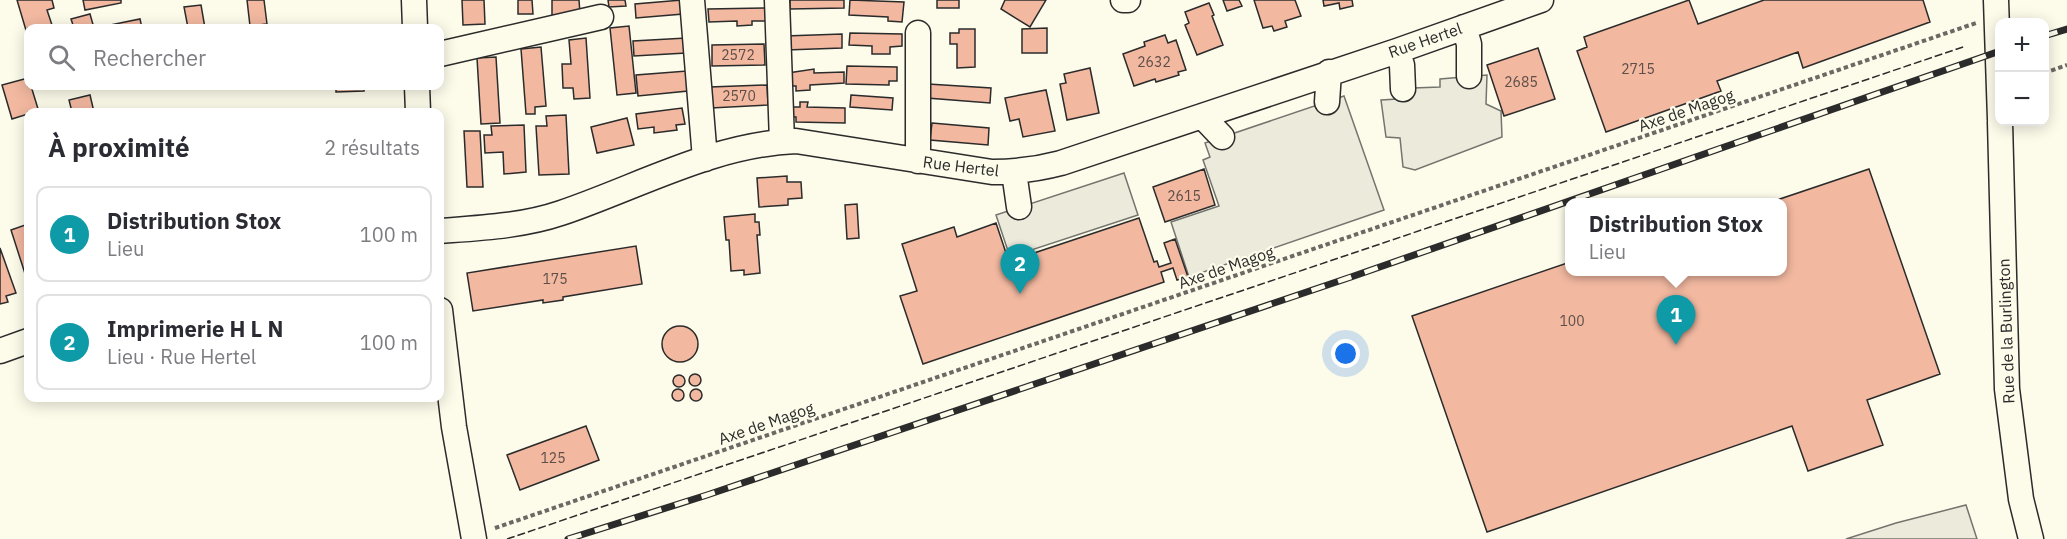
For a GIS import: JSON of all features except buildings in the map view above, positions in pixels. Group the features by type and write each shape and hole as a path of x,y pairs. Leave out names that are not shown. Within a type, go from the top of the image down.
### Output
{"street":[{"path":"414,0 415,24"},
{"path":"692,0 705,159"},
{"path":"777,0 782,142"},
{"path":"1123,0 1128,0"},
{"name":"Rue Hertel","path":"444,231 491,227 560,214 705,159 754,146 782,142 796,141 992,172 1014,172 1061,163 1541,0"},
{"name":"Rue de la Burlington","path":"1996,8 1998,72"},
{"path":"444,53 601,17"},
{"path":"1464,27 1469,44 1469,76"},
{"path":"918,33 918,161"},
{"path":"1396,51 1402,65 1403,89"},
{"path":"1327,102 1329,72"},
{"path":"417,90 418,108"},
{"path":"1202,116 1222,137"},
{"name":"Rue de la Burlington","path":"2000,126 2007,389 2021,499 2031,539"},
{"path":"1014,172 1019,207"},
{"path":"0,351 24,342"},
{"path":"444,343 454,427 474,537"}],"path":[{"name":"Axe de Magog","path":"474,537 1996,8"},
{"path":"2047,72 2067,66"}],"shaded area":[{"path":"1487,75 1486,104 1501,111 1502,137 1415,170 1403,167 1400,138 1386,137 1381,100 1398,99 1413,88 1440,87 1440,79"},
{"path":"1344,96 1384,210 1189,277 1171,222 1219,206 1203,160 1210,157 1205,143"},
{"path":"1124,173 1138,215 1010,257 996,215"},
{"path":"1966,505 1977,539 1846,539 1896,523"}],"railway":[{"path":"2049,34 2067,29"},
{"path":"1578,198 1995,53"},
{"path":"568,539 707,495 1565,202"}],"fence":[{"path":"507,539 1966,46"}],"place":[{"name":"Imprimerie H L N","path":"1020,294"},
{"name":"Distribution Stox","path":"1676,345"}]}
